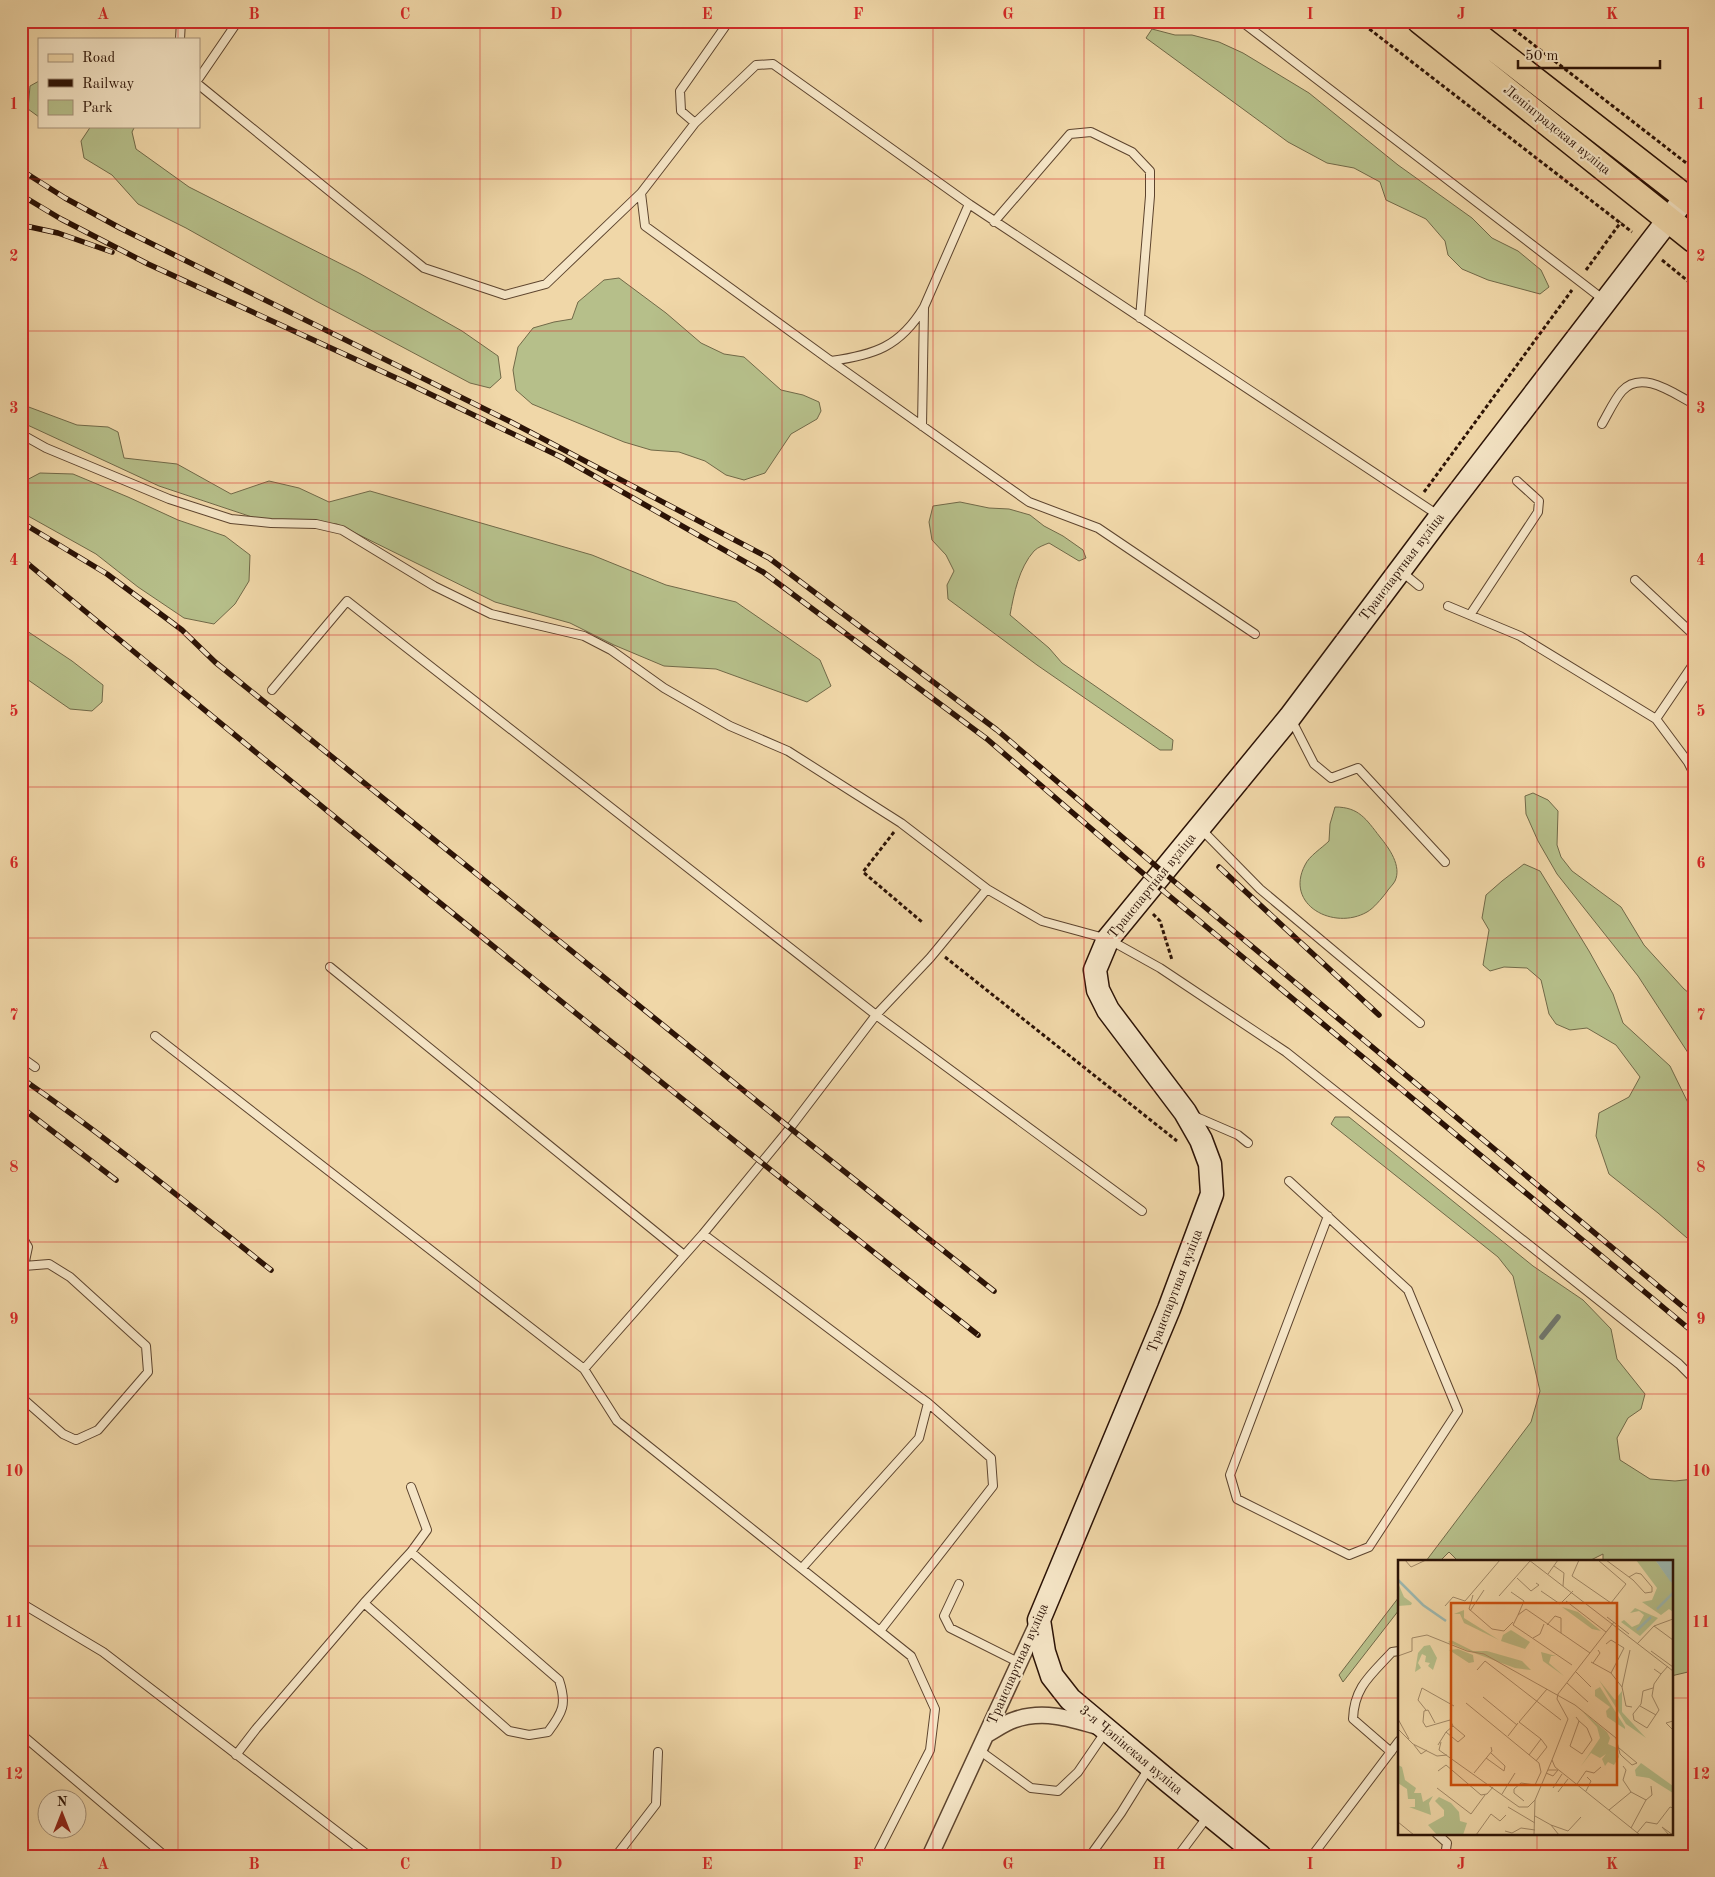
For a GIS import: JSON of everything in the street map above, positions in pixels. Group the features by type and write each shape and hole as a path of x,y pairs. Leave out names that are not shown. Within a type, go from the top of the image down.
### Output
{"main road":[{"name":"Ленінградская вуліца","path":"1420,21 1694,240"},
{"name":"Ленінградская вуліца","path":"1459,21 1690,201"},
{"name":"Транспартная вуліца","path":"1039,1620 1169,1309 1212,1194 1210,1164 1201,1140 1185,1112 1108,1010 1098,990 1095,970 1108,940 1290,717 1440,516 1668,220 1690,201"},
{"name":"3-я Чэпінская вуліца","path":"1039,1620 1044,1652 1052,1676 1070,1699 1260,1856"}],"street":[{"name":"Транспартная вуліца","path":"930,1856 1039,1620"},
{"path":"986,1735 1014,1720 1042,1714 1069,1718 1107,1730"}],"lane":[{"path":"180,38 181,21"},
{"path":"200,77 238,21"},
{"path":"695,123 681,111 680,91 729,21"},
{"path":"1240,21 1606,301"},
{"path":"200,86 424,268 505,295 546,284 641,193 695,123 756,65 773,64 994,222 1416,502 1440,516"},
{"path":"994,222 1070,134 1091,132 1132,152 1150,171 1150,196 1140,318"},
{"path":"641,193 645,226 831,361 1029,502 1098,528 1255,634"},
{"path":"831,361 862,356 893,343 916,321 924,307 969,204"},
{"path":"922,426 924,307"},
{"path":"1602,424 1622,390 1634,382 1650,383 1694,404"},
{"path":"21,434 46,448 169,499 231,519 271,523 316,524 342,530 434,586 491,614 584,636 611,650 664,688 730,726 788,752 901,823 987,889 1042,921 1108,940 1160,968 1286,1052 1672,1358 1694,1379"},
{"path":"1470,615 1538,512 1539,501 1517,481"},
{"path":"1401,570 1418,586"},
{"path":"1635,580 1694,635"},
{"path":"272,690 347,601 876,1016 1142,1211"},
{"path":"1448,606 1520,636 1656,719 1688,762 1694,774"},
{"path":"1656,719 1694,663"},
{"path":"1290,717 1314,764 1331,778 1358,768 1445,862"},
{"path":"1200,827 1260,888 1420,1023"},
{"path":"584,1369 703,1234 790,1128 876,1016 937,950 987,889"},
{"path":"330,967 684,1255"},
{"path":"155,1036 584,1369 617,1421 911,1656 935,1709 930,1750 876,1856"},
{"path":"21,1057 35,1067"},
{"path":"1185,1112 1238,1135 1248,1143"},
{"path":"1289,1181 1328,1216 1408,1290 1458,1411 1370,1547 1349,1554 1237,1498 1230,1475 1328,1216"},
{"path":"703,1234 928,1403 991,1458 993,1486 880,1631"},
{"path":"21,1235 28,1246 23,1268 50,1264 70,1277 146,1346 148,1372 98,1430 76,1440 63,1434 21,1397"},
{"path":"802,1568 919,1438 928,1403"},
{"path":"236,1755 364,1603 411,1552 427,1530 411,1488"},
{"path":"364,1603 509,1731 529,1735 548,1732 560,1716 564,1696 559,1680 411,1552"},
{"path":"959,1584 944,1616 950,1628 1020,1663"},
{"path":"21,1602 103,1652 369,1856"},
{"path":"1391,1752 1353,1720 1354,1706 1360,1688 1392,1652 1398,1651"},
{"path":"979,1750 1031,1788 1058,1791 1078,1772 1107,1730"},
{"path":"21,1734 165,1856"},
{"path":"1312,1856 1398,1743"},
{"path":"616,1856 656,1804 658,1752"},
{"path":"1090,1856 1150,1766"},
{"path":"1178,1856 1209,1815"},
{"path":"1437,1834 1447,1843 1445,1856"}],"path":[{"path":"1359,21 1632,232"},
{"path":"1503,21 1694,169"},
{"path":"1416,502 1621,222"},
{"path":"1660,258 1694,286"},
{"path":"901,823 863,872 922,922"},
{"path":"1152,914 1160,921 1179,981"},
{"path":"937,950 1178,1142"}],"green space":[{"path":"1152,29 1175,35 1192,35 1219,42 1243,53 1309,93 1398,165 1472,218 1492,238 1518,251 1541,270 1549,287 1540,294 1488,280 1462,269 1448,255 1445,241 1426,219 1386,200 1380,182 1354,168 1327,163 1288,142 1146,38"},
{"path":"38,82 38,116 28,109 30,86"},
{"path":"90,128 134,128 132,132 136,149 189,187 359,273 462,331 498,356 501,378 490,388 470,383 316,301 186,228 138,204 112,175 84,158 81,141"},
{"path":"619,278 666,313 701,343 724,354 744,357 781,390 803,395 819,402 821,411 817,419 791,434 765,473 744,480 726,475 705,461 679,452 651,450 624,442 532,404 516,390 513,370 518,347 533,328 572,319 578,302 604,280"},
{"path":"21,397 26,406 77,425 108,427 118,432 124,458 177,464 231,494 269,481 299,488 329,502 370,491 592,555 666,585 736,602 820,660 831,686 807,702 716,669 664,666 614,645 570,623 495,602 337,524 273,524 159,486 21,422"},
{"path":"40,473 73,474 178,520 225,536 250,555 249,581 235,604 214,624 184,618 138,587 96,554 21,512 21,483"},
{"path":"960,502 989,508 1009,509 1030,515 1083,550 1086,558 1079,561 1049,543 1034,551 1021,573 1010,615 1049,648 1062,663 1173,740 1172,750 1160,750 1037,665 948,599 947,585 954,571 946,555 932,540 929,522 933,506"},
{"path":"21,627 72,661 103,685 102,702 92,711 70,709 21,675"},
{"path":"1533,793 1548,800 1558,811 1557,845 1561,857 1572,871 1621,907 1644,945 1684,989 1694,997 1694,1062 1638,976 1557,874 1538,841 1526,814 1525,796"},
{"path":"1335,807 1350,809 1361,815 1384,841 1396,863 1397,875 1395,881 1380,901 1367,912 1354,917 1340,918 1327,916 1316,911 1301,892 1300,879 1305,865 1329,841 1330,824"},
{"path":"1524,864 1540,871 1613,994 1623,1023 1670,1066 1694,1115 1694,1244 1609,1174 1596,1136 1599,1113 1629,1097 1640,1077 1616,1045 1587,1028 1570,1030 1556,1024 1549,1014 1541,980 1527,968 1504,967 1490,971 1483,965 1489,930 1482,918 1486,895"},
{"path":"1335,1117 1349,1117 1533,1266 1583,1300 1611,1329 1617,1359 1645,1394 1641,1409 1628,1418 1617,1438 1620,1460 1650,1479 1675,1481 1694,1479 1694,1664 1688,1672 1672,1676 1672,1560 1603,1560 1603,1554 1591,1560 1457,1560 1449,1552 1441,1560 1427,1560 1531,1422 1540,1391 1513,1276 1498,1257 1331,1124"},
{"path":"1398,1598 1398,1611 1343,1682 1339,1675"}],"waterway":[{"path":"1542,1337 1558,1317"}],"railway":[{"path":"21,170 65,198 120,228 509,421 769,558 997,730 1163,872 1694,1316"},
{"path":"21,195 61,219 148,264 405,382 561,457 763,572 987,739 1167,894 1694,1333"},
{"path":"21,225 58,233 112,252"},
{"path":"21,522 107,574 182,630 215,662 994,1291"},
{"path":"21,558 497,949 978,1335"},
{"path":"1219,867 1379,1015"},
{"path":"21,1078 117,1148 271,1270"},
{"path":"21,1107 116,1180"}]}
